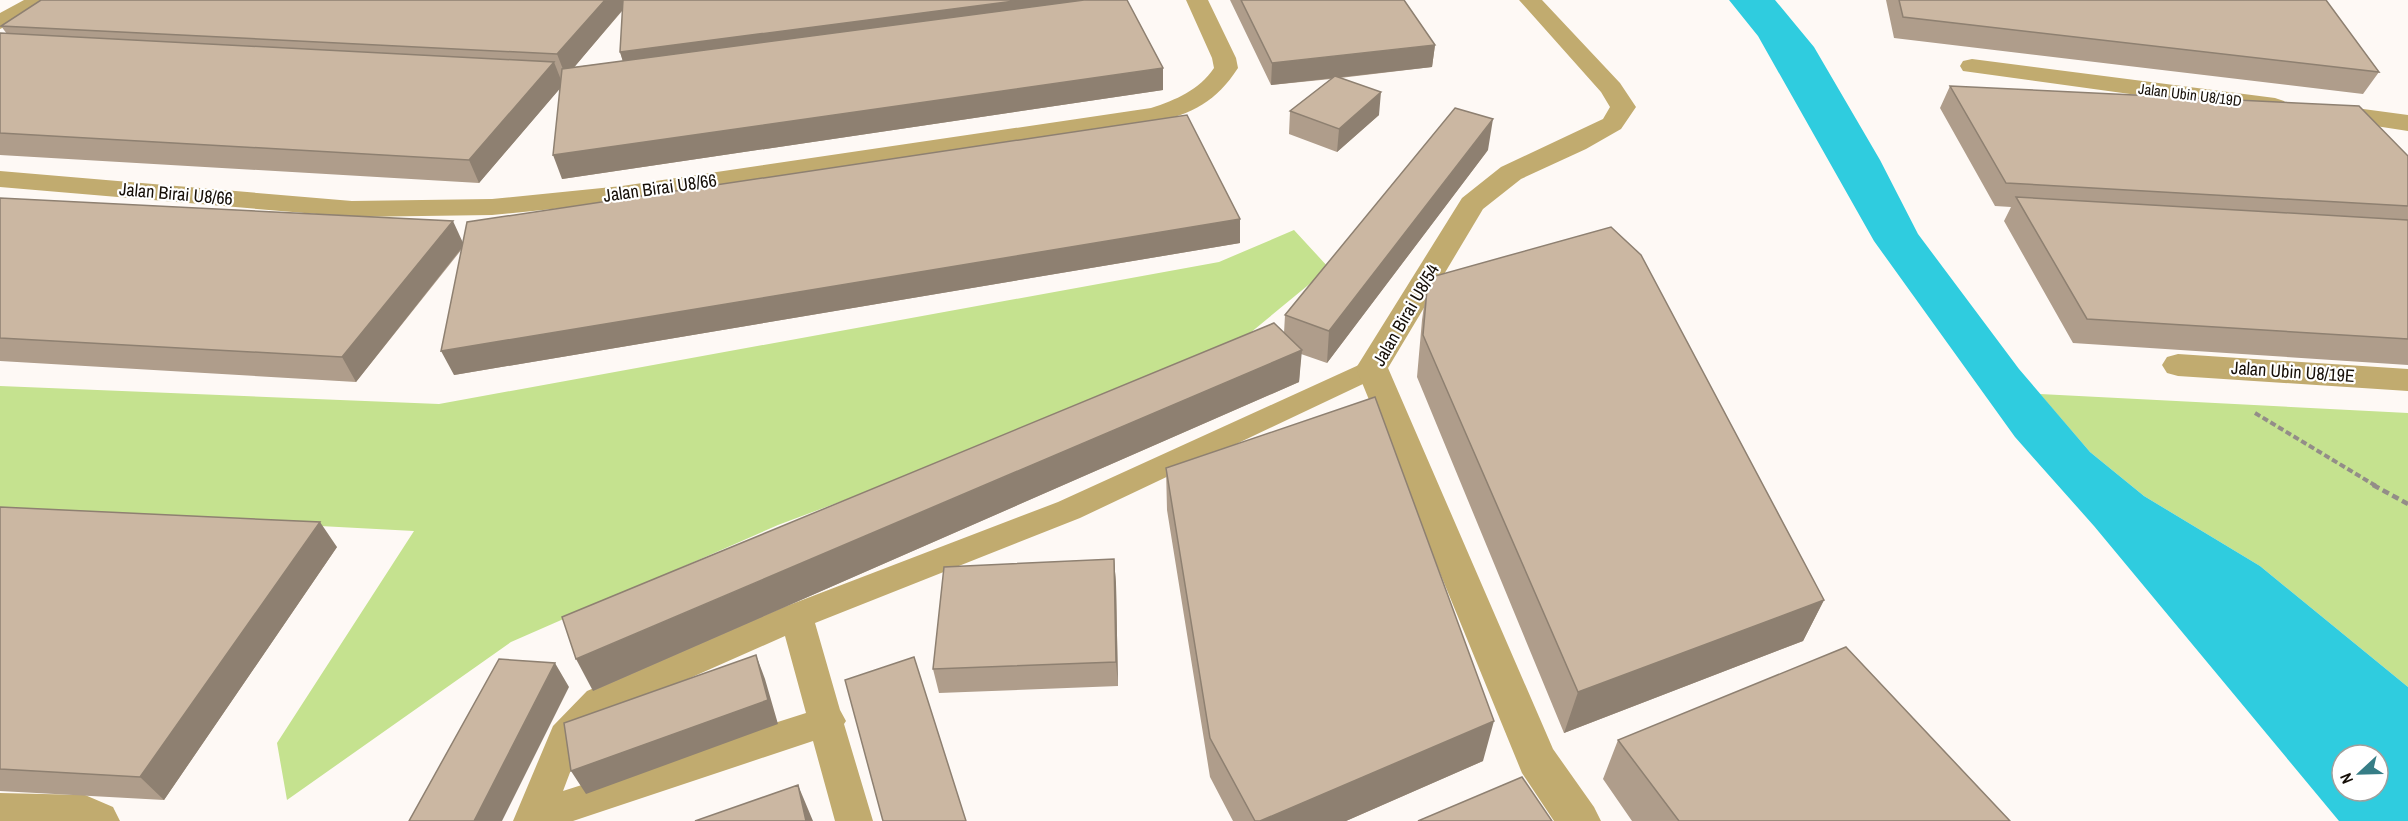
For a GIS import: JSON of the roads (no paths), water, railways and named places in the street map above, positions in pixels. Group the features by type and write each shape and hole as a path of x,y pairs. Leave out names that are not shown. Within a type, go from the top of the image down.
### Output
{"street":[{"path":"0,22 41,0"},
{"name":"Jalan Birai U8/66","path":"0,180 352,209 492,207 622,194 1154,115 1188,105 1206,94 1226,68 1224,58 1197,0"},
{"name":"Jalan Birai U8/54","path":"1530,0 1611,88 1623,107 1612,124 1577,143 1511,173 1472,204 1372,368 1538,759 1580,821"},
{"name":"Jalan Ubin U8/19D","path":"1972,66 2408,123"},
{"name":"Jalan Ubin U8/19E","path":"2178,364 2408,380"},
{"path":"0,813 85,815 98,821"}],"lane":[{"path":"533,819 566,737 599,702 796,616 1069,510 1372,368"},
{"path":"796,616 828,721 854,821"},
{"path":"533,819 828,721"}],"water":[{"path":"1729,0 1775,0 1814,47 1880,160 1918,234 2019,369 2090,452 2144,496 2260,566 2408,687 2408,821 2339,821 2094,526 2015,437 1874,241 1758,36"}]}
